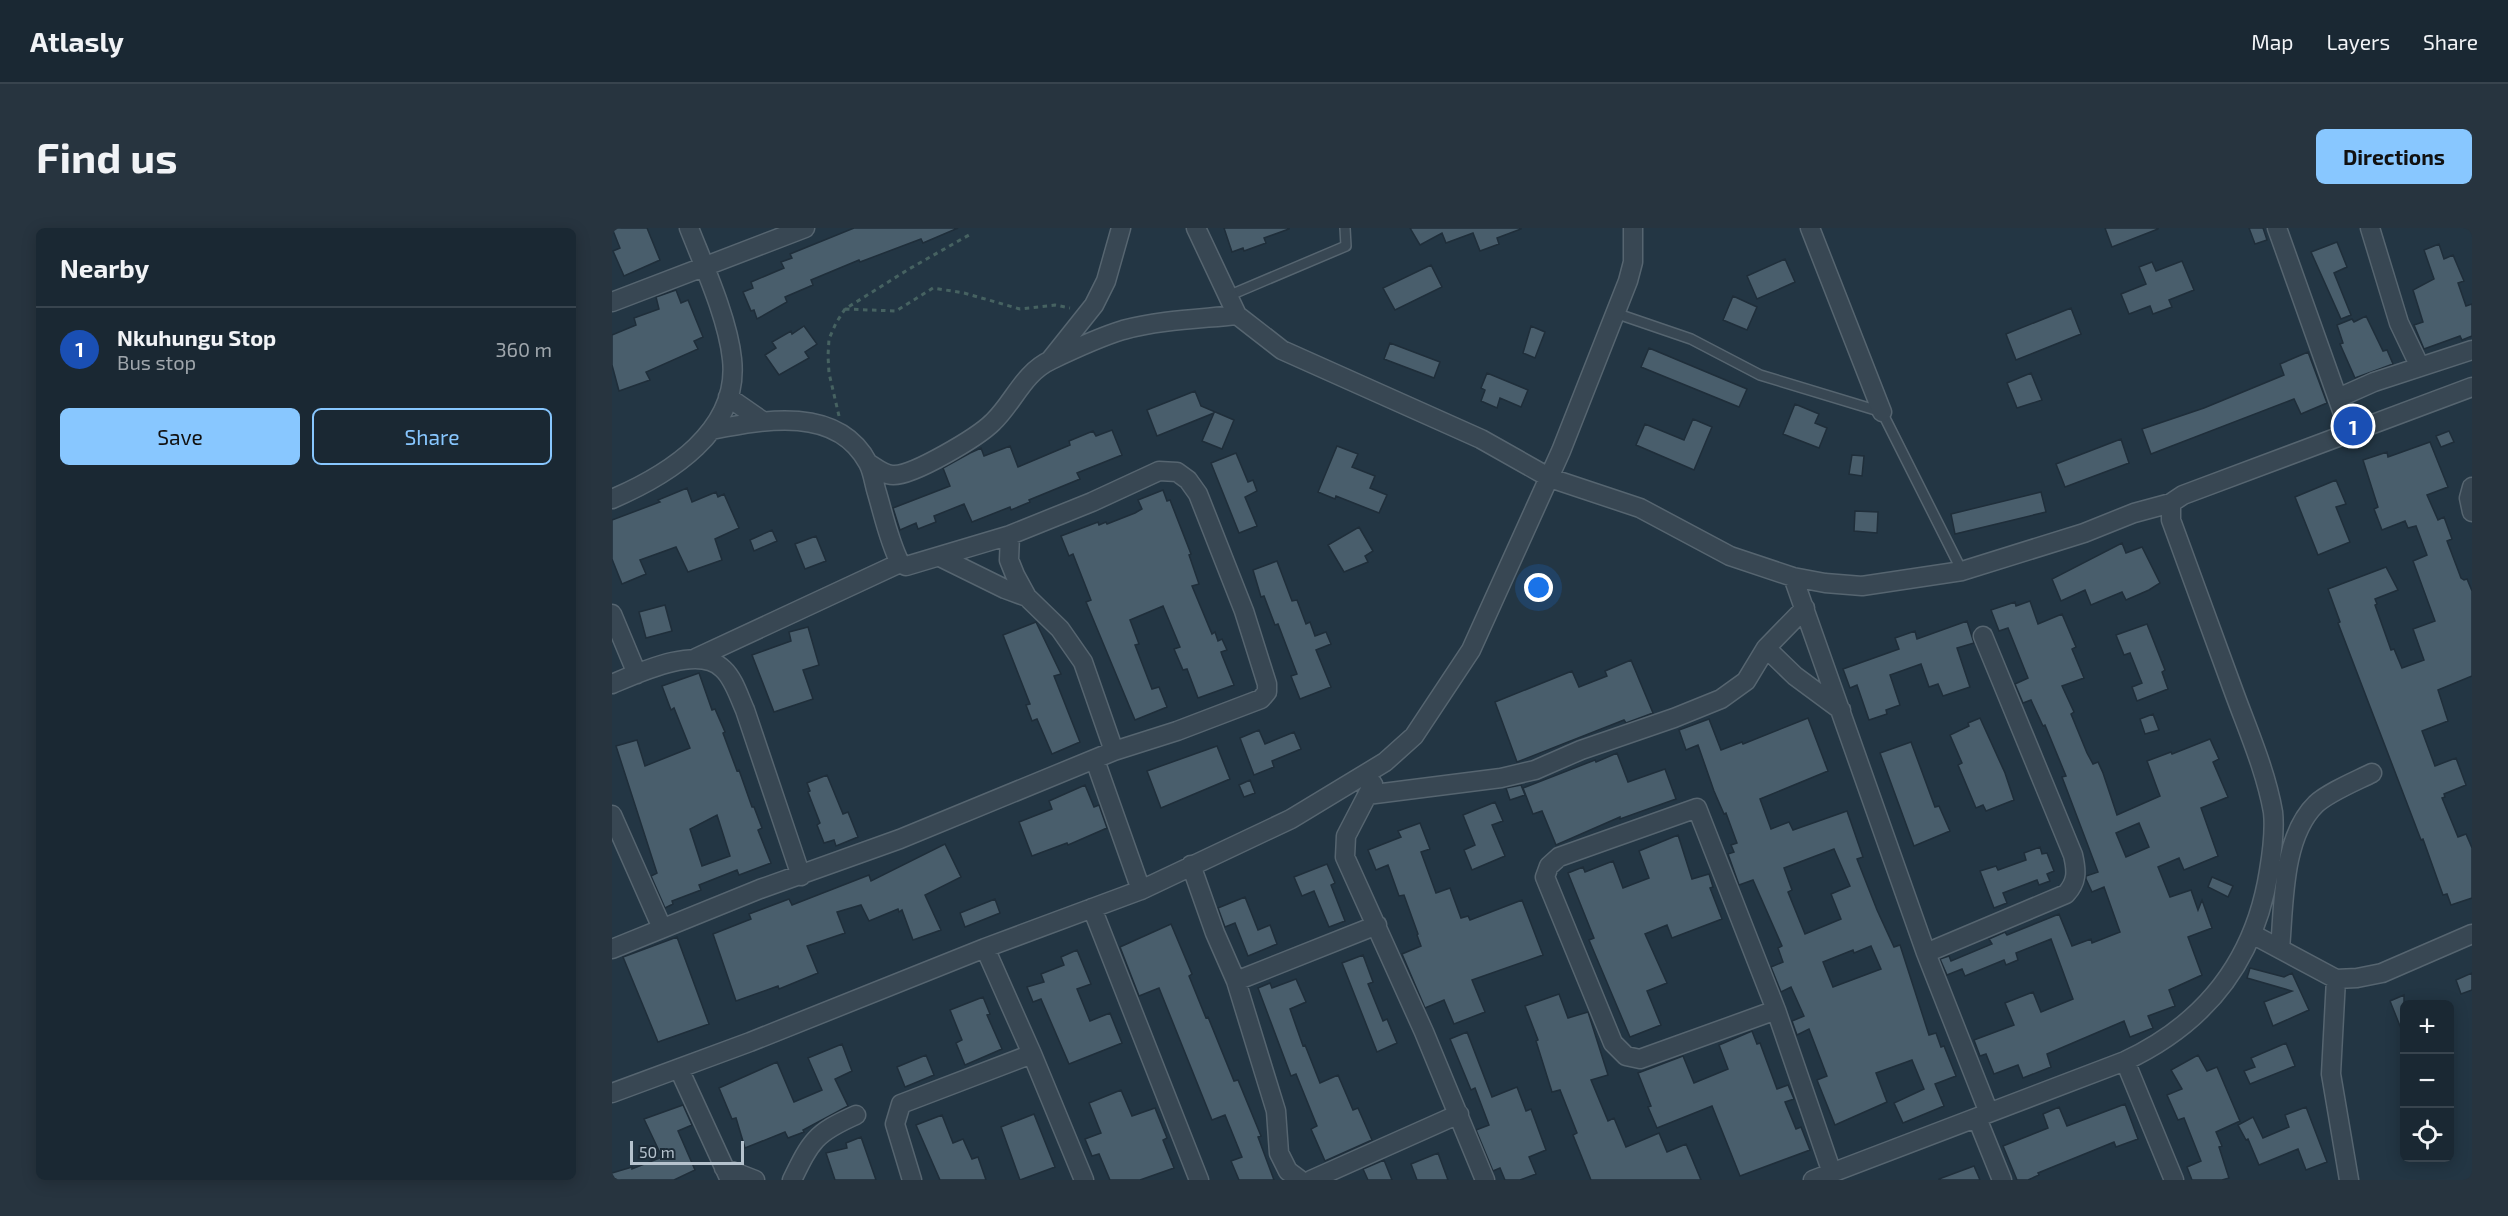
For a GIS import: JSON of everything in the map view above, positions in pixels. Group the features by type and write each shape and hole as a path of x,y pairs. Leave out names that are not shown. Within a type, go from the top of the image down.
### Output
{"street":[{"path":"612,499 648,483 683,460 711,430 721,415 728,397 732,359 722,319 689,228"},
{"path":"612,302 805,228"},
{"path":"868,464 893,475 904,473 961,445 992,424 1010,404 1025,379 1050,360 1088,313 1106,281 1121,228"},
{"path":"1196,228 1237,315 1282,350 1481,439 1550,478 1640,508 1731,556 1793,577 1825,583 1862,586 1962,571 2084,533 2134,513 2171,503 2183,495 2472,387"},
{"path":"612,1093 679,1070 985,948 1141,890 1290,819 1385,762 1414,736 1471,650 1550,478 1615,313 1633,262 1633,228"},
{"path":"1810,228 1882,412"},
{"path":"2277,228 2350,433"},
{"path":"2370,228 2399,323 2420,367"},
{"path":"1050,360 1123,330 1237,315"},
{"path":"2338,398 2472,350"},
{"path":"728,397 761,420"},
{"path":"612,950 760,889 900,839 1114,751 1177,731 1261,699 1267,692 1267,684 1244,611 1198,494 1188,480 1177,472 1159,471 1010,536 906,566 900,563 892,547 868,464 843,433 828,426 761,420 711,430"},
{"path":"2472,487 2469,498 2472,512"},
{"path":"1813,1180 2125,1061 2153,1048 2181,1029 2213,997 2246,947 2264,904 2271,860 2273,813 2258,756 2171,520 2171,503"},
{"path":"1010,536 1009,560 1027,597 1060,629 1083,662 1114,751"},
{"path":"940,557 1005,589 1027,597"},
{"path":"612,684 637,674 696,658 900,563"},
{"path":"1793,577 1983,1115 2002,1180"},
{"path":"1367,795 1501,778 1535,770 1581,750 1721,699 1746,681 1766,648 1805,608"},
{"path":"612,614 637,674"},
{"path":"1926,952 2066,894 2075,884 2076,869 2073,855 1983,636"},
{"path":"1766,648 1795,676 1841,710"},
{"path":"696,658 709,660 722,668 735,688 745,710 801,876"},
{"path":"1095,759 1141,890"},
{"path":"1385,762 1346,836 1345,856 1459,1114 1485,1180"},
{"path":"2280,949 2291,850 2303,819 2318,802 2372,773"},
{"path":"1776,1010 1641,1059 1626,1056 1613,1043 1545,877 1549,866 1559,857 1697,808 1776,1010 1832,1173"},
{"path":"612,815 662,928"},
{"path":"1191,865 1215,933 1236,981 1276,1111 1279,1153 1288,1171 1300,1180"},
{"path":"1092,908 1199,1180"},
{"path":"1236,981 1377,925"},
{"path":"2252,934 2336,979 2382,973 2472,934"},
{"path":"985,948 1084,1180"},
{"path":"2336,979 2331,1074 2349,1180"},
{"path":"912,1180 894,1124 901,1104 1032,1054"},
{"path":"2125,1061 2174,1180"},
{"path":"679,1070 693,1095 727,1174 755,1180"},
{"path":"1311,1180 1459,1114"},
{"path":"792,1180 807,1148 818,1135 856,1115"}],"lane":[{"path":"1228,296 1347,246 1346,228"},
{"path":"1615,313 1691,339 1760,375 1882,412 1962,571"}],"path":[{"path":"843,433 829,373 830,339 836,323 845,309 969,235"},
{"path":"845,309 896,311 933,288 964,292 1020,309 1055,305 1088,313"}],"building":[{"path":"612,228 647,228 660,260 624,276 613,251 620,248"},
{"path":"854,228 958,228 923,243 921,239 860,262 859,260 811,280 813,285 785,297 787,302 757,319 743,292 753,288 751,282 784,268 781,262 792,258 790,254"},
{"path":"1224,228 1289,229 1264,238 1266,243 1244,251 1243,248 1232,252"},
{"path":"1410,228 1521,229 1497,238 1499,244 1480,251 1473,233 1446,243 1442,233 1420,245"},
{"path":"2105,228 2158,228 2158,229 2112,247"},
{"path":"2249,228 2263,228 2267,240 2255,244"},
{"path":"2337,242 2347,267 2334,273 2351,315 2341,319 2311,252"},
{"path":"2439,244 2444,259 2453,255 2464,281 2458,283 2466,306 2472,304 2472,336 2462,340 2460,336 2424,349 2414,325 2423,322 2413,290 2434,279 2424,250"},
{"path":"1785,259 1795,282 1757,299 1747,276"},
{"path":"2182,261 2194,290 2169,300 2172,307 2153,314 2150,306 2129,314 2121,294 2146,284 2139,267 2152,262 2156,271"},
{"path":"1431,265 1442,287 1395,310 1383,288"},
{"path":"676,290 681,303 688,300 703,337 694,341 698,349 646,372 650,380 619,391 612,365 612,335 636,325 634,318 659,309 656,297"},
{"path":"1733,296 1757,307 1747,330 1723,320"},
{"path":"2071,308 2081,334 2016,360 2006,334"},
{"path":"2366,316 2383,351 2387,350 2393,364 2355,378 2340,344 2343,343 2337,325 2352,319 2354,322"},
{"path":"804,326 817,344 805,352 809,358 779,375 765,355 776,348 772,342"},
{"path":"1531,326 1545,332 1535,358 1523,353"},
{"path":"1390,343 1440,362 1434,378 1384,359"},
{"path":"1649,348 1747,389 1739,407 1641,367"},
{"path":"2308,352 2327,403 2301,414 2294,399 2151,454 2142,429 2204,408 2284,375 2280,364"},
{"path":"1487,373 1528,390 1521,407 1500,398 1497,408 1481,401 1485,390 1481,388"},
{"path":"2031,373 2042,400 2017,408 2007,383"},
{"path":"1195,391 1201,406 1234,420 1222,449 1202,441 1214,413 1157,436 1147,410"},
{"path":"1795,404 1819,414 1815,423 1827,428 1819,448 1783,434"},
{"path":"1693,419 1712,427 1694,470 1636,445 1645,424 1684,440"},
{"path":"1112,430 1122,455 1077,473 1080,479 1011,510 1010,507 972,522 964,504 934,516 936,522 918,529 916,523 900,530 893,508 950,486 943,468 970,453 981,448 984,456 1010,446 1018,467 1070,445 1069,441 1093,431 1096,436"},
{"path":"2449,431 2454,442 2441,447 2436,436"},
{"path":"2121,439 2129,463 2065,487 2056,464"},
{"path":"2430,442 2448,487 2427,495 2438,520 2444,517 2452,539 2447,541 2461,578 2467,579 2472,591 2472,676 2438,690 2448,721 2422,731 2435,766 2456,758 2466,785 2444,794 2445,797 2442,798 2458,837 2466,834 2472,848 2472,898 2451,905 2447,894 2443,895 2423,839 2421,840 2338,623 2340,622 2328,589 2386,567 2398,590 2375,599 2377,604 2375,605 2391,650 2394,649 2402,668 2424,660 2413,629 2435,621 2413,561 2427,555 2416,526 2408,528 2405,521 2382,530 2374,509 2378,507 2363,460 2387,452 2388,457"},
{"path":"1337,446 1358,454 1352,467 1375,476 1370,488 1387,495 1379,513 1336,496 1335,499 1318,492"},
{"path":"1236,453 1248,482 1253,480 1257,491 1245,497 1257,526 1239,533 1211,463"},
{"path":"1852,455 1864,456 1862,476 1849,474"},
{"path":"2336,480 2346,504 2336,507 2350,542 2318,555 2295,497"},
{"path":"687,488 692,502 716,492 718,497 724,494 739,528 715,539 722,560 688,572 676,547 640,560 646,574 622,584 612,559 612,520 660,502 658,500"},
{"path":"1163,490 1167,501 1170,500 1191,554 1189,555 1199,584 1192,586 1212,634 1215,632 1218,641 1222,639 1227,650 1221,652 1234,685 1198,698 1187,669 1183,670 1174,649 1180,647 1163,606 1130,620 1139,644 1135,645 1152,689 1159,687 1167,707 1135,720 1086,602 1091,600 1073,554 1069,556 1061,536 1098,522 1099,525 1106,522 1107,524 1135,513 1142,509 1138,500"},
{"path":"2041,492 2046,512 1955,534 1951,514"},
{"path":"1855,511 1878,512 1877,533 1854,531"},
{"path":"1359,527 1373,551 1365,556 1368,562 1344,572 1328,545"},
{"path":"772,530 777,541 754,551 750,540"},
{"path":"816,536 826,561 805,569 795,544"},
{"path":"2122,543 2126,553 2142,547 2160,583 2126,600 2122,592 2091,605 2085,590 2061,601 2052,579"},
{"path":"1277,561 1292,601 1297,600 1306,624 1310,622 1315,636 1326,632 1331,644 1316,650 1331,687 1300,699 1291,676 1297,674 1278,624 1275,625 1264,596 1261,597 1253,570"},
{"path":"2030,601 2038,624 2062,614 2076,647 2072,649 2084,678 2062,686 2074,712 2071,714 2087,753 2093,764 2098,762 2103,773 2117,815 2160,796 2147,761 2210,739 2219,759 2213,762 2228,797 2201,808 2218,856 2184,870 2179,858 2158,867 2170,897 2191,890 2198,910 2202,900 2212,928 2188,937 2202,975 2169,990 2175,1006 2148,1016 2153,1028 2130,1037 2124,1021 2047,1054 2051,1067 2023,1078 2018,1065 1994,1074 1986,1054 1980,1056 1974,1040 2014,1025 2005,1003 2033,992 2041,1012 2073,999 2051,939 2016,953 2018,960 2006,965 2004,960 1965,976 1962,969 1947,975 1940,959 1949,956 1951,961 1992,944 1989,939 2005,932 2007,935 2059,914 2072,946 2091,939 2092,943 2120,932 2104,887 2092,892 2086,879 2086,876 2098,872 2062,777 2066,776 2045,725 2043,726 2031,700 2023,703 2015,684 2028,678 2008,628 1999,631 1991,610 2015,602 2016,606","holes":["2139,823 2149,847 2126,857 2116,833"]},
{"path":"665,605 672,631 646,638 639,612"},
{"path":"1967,621 1974,643 1957,648 1970,687 1943,696 1938,684 1929,687 1921,664 1890,675 1900,705 1886,710 1887,714 1869,720 1857,685 1850,688 1843,669 1899,649 1895,638 1915,631 1917,639"},
{"path":"1036,622 1061,674 1054,676 1080,742 1052,754 1037,719 1032,721 1026,705 1030,704 1003,635"},
{"path":"2147,624 2165,670 2162,672 2168,689 2137,701 2132,687 2142,683 2130,653 2124,655 2116,635"},
{"path":"808,627 819,665 803,670 813,699 774,712 752,655 791,641 789,632"},
{"path":"1631,660 1653,713 1626,723 1624,720 1517,762 1495,702 1572,671 1579,687 1607,676 1605,671"},
{"path":"699,673 712,710 715,709 725,732 723,733 737,771 739,770 762,828 758,830 771,863 739,875 737,870 699,885 701,890 672,901 673,904 665,908 651,876 657,873 616,746 637,740 645,766 690,748 674,708 671,710 662,686","holes":["717,815 730,856 702,866 690,829"]},
{"path":"2153,714 2159,730 2145,734 2140,719"},
{"path":"1808,718 1828,771 1760,799 1771,829 1789,822 1793,830 1847,811 1863,857 1857,859 1877,910 1894,947 1900,945 1929,1035 1936,1033 1956,1076 1935,1084 1944,1106 1903,1123 1894,1103 1924,1089 1912,1060 1876,1073 1887,1102 1835,1125 1817,1080 1827,1076 1809,1029 1797,1035 1792,1021 1804,1016 1791,987 1781,992 1771,967 1783,962 1778,948 1782,946 1753,880 1739,885 1728,854 1734,852 1731,845 1737,843 1726,813 1724,814 1714,791 1698,745 1686,750 1679,730 1709,719 1721,750 1742,742 1743,744","holes":["1834,849 1850,886 1831,894 1841,919 1805,934 1788,892 1792,890 1784,868","1871,946 1881,969 1833,987 1823,962 1853,950 1854,953"]},
{"path":"1980,718 2005,773 2014,800 1986,811 1983,805 1976,808 1958,765 1962,763 1950,735"},
{"path":"1259,730 1265,744 1294,732 1301,749 1272,761 1274,767 1254,775 1240,738"},
{"path":"1911,742 1935,807 1939,806 1950,831 1914,846 1880,753"},
{"path":"1217,746 1230,779 1161,808 1147,771"},
{"path":"1617,753 1628,782 1665,769 1676,799 1620,819 1620,817 1556,845 1542,811 1533,814 1523,788"},
{"path":"827,775 843,814 848,812 858,837 836,846 834,840 824,843 817,825 820,823 808,792 810,791 807,783"},
{"path":"1250,780 1255,793 1244,797 1239,785"},
{"path":"1085,785 1094,807 1099,805 1107,828 1068,845 1067,843 1032,856 1019,822 1052,809 1049,801"},
{"path":"1521,785 1525,795 1510,800 1506,788"},
{"path":"1495,802 1503,821 1492,825 1505,856 1472,870 1464,850 1475,845 1463,815"},
{"path":"1420,823 1430,849 1421,852 1436,893 1450,888 1461,918 1468,916 1470,920 1522,900 1543,955 1472,980 1485,1012 1454,1024 1444,1000 1425,1008 1402,954 1421,946 1404,895 1399,896 1388,865 1376,870 1368,850 1401,837 1398,831"},
{"path":"1678,835 1692,879 1709,874 1713,887 1710,888 1722,919 1672,938 1667,925 1645,934 1667,983 1647,991 1661,1025 1630,1037 1589,940 1594,938 1568,873 1583,867 1585,872 1613,861 1623,888 1649,878 1639,851"},
{"path":"945,844 961,877 925,895 941,930 913,940 902,910 899,912 898,909 869,921 861,905 837,912 845,933 807,946 818,973 779,989 778,986 736,1001 713,934 751,919 749,914 789,899 792,905 869,875 871,881"},
{"path":"2040,847 2042,854 2047,853 2054,871 2047,874 2050,881 2039,885 2037,880 2003,893 2007,903 1994,908 1980,871 1996,866 1998,870 2026,860 2024,853"},
{"path":"1327,864 1335,883 1331,885 1345,921 1329,927 1314,891 1302,896 1294,877"},
{"path":"2212,877 2233,886 2228,897 2208,887"},
{"path":"1245,897 1258,930 1270,925 1277,944 1248,956 1235,923 1225,927 1218,908"},
{"path":"995,899 1000,913 965,927 960,913"},
{"path":"1171,924 1192,974 1189,976 1206,1018 1208,1017 1234,1081 1238,1080 1261,1136 1258,1137 1274,1180 1239,1180 1231,1161 1242,1157 1225,1115 1212,1120 1159,988 1139,996 1120,947"},
{"path":"677,937 709,1024 658,1042 623,957"},
{"path":"1077,950 1091,984 1077,989 1090,1021 1110,1013 1122,1043 1069,1064 1041,999 1033,1002 1027,987 1044,982 1041,974 1064,965 1061,957"},
{"path":"1363,955 1373,982 1368,984 1383,1021 1387,1019 1397,1043 1377,1052 1342,963"},
{"path":"2250,968 2284,977 2292,973 2309,1010 2273,1026 2264,1002 2292,991 2247,978"},
{"path":"2472,973 2472,990 2461,994 2456,980"},
{"path":"1296,979 1306,1002 1290,1009 1303,1046 1305,1045 1320,1083 1338,1075 1353,1110 1358,1108 1372,1140 1325,1161 1311,1129 1317,1126 1296,1074 1291,1076 1258,988 1270,983 1272,988"},
{"path":"1559,994 1568,1018 1588,1012 1608,1075 1591,1080 1608,1121 1614,1118 1626,1147 1659,1133 1667,1152 1686,1144 1701,1180 1591,1180 1573,1135 1577,1133 1560,1090 1552,1092 1536,1041 1538,1040 1525,1006"},
{"path":"2404,995 2404,1000 2400,1000 2400,1026 2390,1001"},
{"path":"983,997 990,1014 987,1015 1002,1049 965,1065 956,1043 962,1040 950,1010"},
{"path":"1752,1031 1757,1044 1760,1043 1777,1089 1788,1085 1794,1099 1785,1102 1796,1129 1801,1127 1810,1150 1740,1176 1712,1106 1657,1128 1638,1073 1683,1056 1694,1083 1728,1069 1719,1045"},
{"path":"1467,1032 1492,1097 1517,1087 1526,1111 1531,1109 1546,1150 1529,1157 1536,1174 1520,1180 1505,1180 1500,1168 1493,1171 1476,1130 1489,1125 1475,1088 1471,1090 1450,1039"},
{"path":"2286,1043 2295,1066 2250,1084 2244,1071 2255,1067 2251,1058"},
{"path":"842,1044 852,1071 835,1079 848,1106 803,1130 804,1132 788,1138 785,1132 745,1148 736,1118 732,1119 719,1088 777,1062 794,1102 822,1090 808,1058"},
{"path":"926,1055 934,1075 905,1087 897,1067"},
{"path":"2198,1055 2207,1071 2217,1067 2240,1121 2216,1132 2222,1146 2219,1147 2229,1178 2222,1180 2192,1180 2187,1167 2201,1161 2184,1118 2178,1120 2167,1095 2182,1089 2171,1070"},
{"path":"1121,1090 1132,1116 1155,1108 1167,1138 1163,1140 1174,1168 1140,1180 1110,1180 1099,1154 1092,1156 1085,1139 1101,1133 1089,1103"},
{"path":"2125,1104 2138,1139 2116,1147 2114,1142 2038,1173 2039,1175 2028,1180 2017,1180 2003,1146 2048,1128 2043,1114 2059,1107 2067,1126"},
{"path":"683,1105 692,1125 678,1131 695,1170 674,1180 612,1180 612,1173 632,1167 632,1169 662,1157 644,1119"},
{"path":"2306,1107 2327,1162 2306,1170 2298,1149 2259,1165 2248,1139 2246,1140 2238,1125 2253,1117 2263,1138 2289,1127 2285,1115"},
{"path":"1034,1114 1055,1167 1020,1180 1001,1127"},
{"path":"942,1115 953,1143 963,1139 972,1159 978,1157 986,1180 940,1180 916,1125"},
{"path":"861,1137 876,1180 835,1180 826,1153 847,1148 846,1143"},
{"path":"1438,1153 1448,1180 1417,1180 1411,1164"},
{"path":"1384,1160 1392,1180 1368,1180 1363,1169"},
{"path":"1974,1166 1980,1180 1939,1180 1939,1179"}],"place":[{"name":"Nkuhungu Stop","path":"2353,426"}]}
